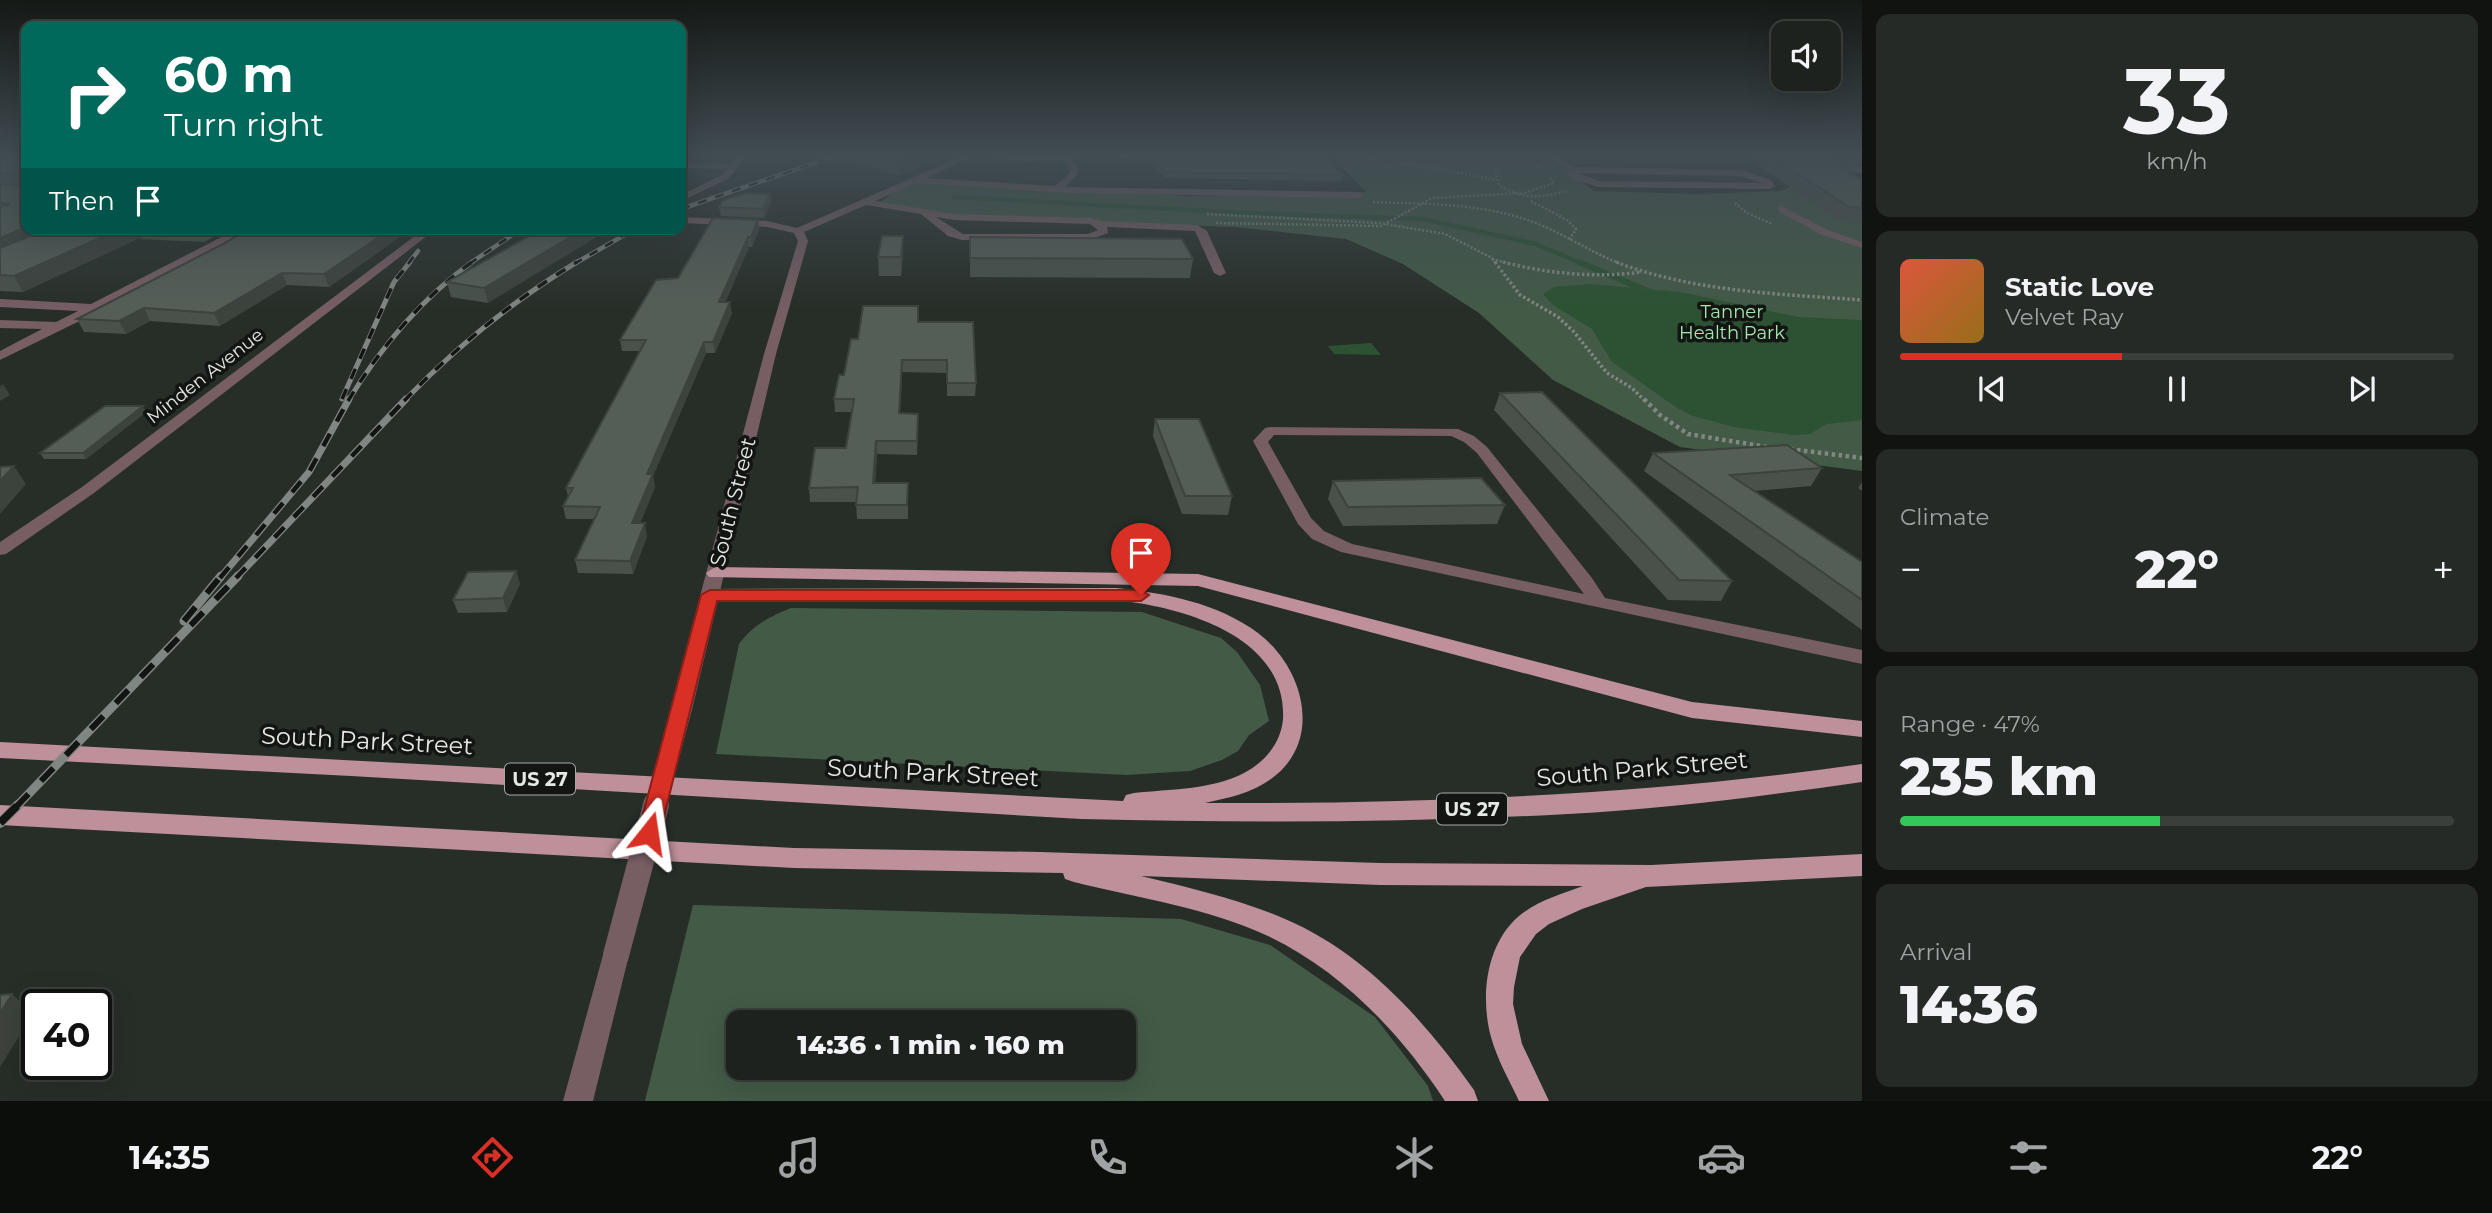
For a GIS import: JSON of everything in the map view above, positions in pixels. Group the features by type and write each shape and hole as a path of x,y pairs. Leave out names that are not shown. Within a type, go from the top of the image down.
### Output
{"main road":[{"path":"715,572 1198,580 1692,710 1862,729"},
{"path":"710,595 1141,595 1210,614 1231,625 1271,657 1291,694 1293,733 1280,755 1262,774 1231,788 1081,810"},
{"name":"South Park Street","path":"0,750 351,767 1081,810 1398,813 1622,801 1862,773"},
{"path":"0,815 794,858 1040,862 1380,874 1651,876 1862,864"},
{"path":"1040,862 1245,915 1309,946 1340,967 1386,1006 1446,1074 1462,1101"},
{"path":"1534,1101 1505,1037 1500,993 1507,956 1518,934 1537,918 1559,906 1651,876"}],"street":[{"path":"686,220 767,224 797,231 853,207"},
{"path":"893,207 926,214 1198,228 1202,230 1220,273"},
{"path":"1781,209 1824,232 1862,245"},
{"path":"926,214 952,234 962,237 1089,237 1104,231 1100,224"},
{"name":"South Street","path":"578,1101 681,710 770,354 803,240 797,231"},
{"path":"0,356 234,235"},
{"name":"Minden Avenue","path":"0,550 88,490 249,365 424,235"},
{"path":"0,303 96,307"},
{"path":"0,324 59,326"},
{"path":"1598,602 1586,582 1482,450 1469,439 1453,432 1270,430 1260,442 1304,520 1318,535 1347,548 1598,602 1862,657"}],"path":[{"path":"1395,221 1411,207"},
{"path":"1449,207 1486,211 1528,220 1603,258 1645,272 1749,288 1862,300"},
{"path":"1543,207 1567,220 1577,229 1569,240"},
{"path":"1199,214 1374,222 1445,234 1492,258 1532,270 1608,278 1645,272"},
{"path":"1492,258 1520,295 1558,317 1574,332 1607,373 1632,388 1660,415 1688,434 1769,447"},
{"path":"1782,448 1862,458"}],"green space":[{"name":"Tanner Health Park","path":"897,207 1862,207 1862,471 1680,447 1553,380 1479,313 1403,264 1346,239 1235,227 954,217"},
{"path":"147,235 217,235 204,242 139,239"},
{"path":"791,608 1142,612 1221,638 1237,652 1260,685 1269,721 1249,735 1238,751 1222,760 1190,771 1126,775 716,754 739,644 762,622"},
{"path":"693,905 1181,919 1270,945 1375,1017 1428,1086 1433,1101 645,1101"}],"shaded area":[{"path":"1590,284 1681,292 1798,317 1862,320 1862,420 1827,424 1810,434 1794,435 1734,427 1693,416 1677,408 1612,362 1592,329 1553,305 1543,294 1554,287"},
{"path":"1371,343 1381,355 1334,354 1328,346"}],"building":[{"path":"0,207 21,207 21,229 0,238"},
{"path":"713,218 758,220 719,302 730,302 713,342 704,342 647,474 653,474 632,523 645,523 630,561 575,560 600,507 563,506 573,488 566,488 646,340 620,340 656,280 678,278"},
{"path":"33,235 106,235 14,276 0,275 0,248"},
{"path":"239,235 382,235 324,274 282,273 214,313 144,308 119,321 77,319"},
{"path":"531,235 574,235 484,288 447,282"},
{"path":"882,236 903,236 901,257 878,257"},
{"path":"970,237 1182,239 1193,259 970,258"},
{"path":"863,306 918,306 918,322 973,322 976,383 947,383 947,360 902,360 899,413 918,414 917,441 876,441 873,483 908,483 907,505 856,505 858,487 809,488 815,448 846,448 854,399 834,399 839,375 844,375 851,339 858,339"},
{"path":"1542,392 1732,581 1679,580 1500,393"},
{"path":"105,406 143,406 83,453 40,453"},
{"path":"1155,419 1199,419 1232,496 1185,496"},
{"path":"1787,445 1822,468 1730,475 1862,562 1862,600 1653,453"},
{"path":"14,466 0,481 0,467"},
{"path":"1481,478 1505,505 1348,507 1333,481"},
{"path":"516,571 503,598 453,600 468,572"},
{"path":"12,994 0,1013 0,995"}],"waterway":[{"path":"1143,207 1423,219 1536,244 1583,264"},
{"path":"1579,262 1650,292"}],"railway":[{"path":"469,264 512,235"},
{"path":"574,264 625,235"},
{"path":"408,264 418,251"},
{"path":"342,399 394,282 410,262"},
{"path":"348,401 403,325 453,276 472,262"},
{"path":"405,400 486,326 577,262"},
{"path":"220,578 309,472 349,399"},
{"path":"236,578 405,400"},
{"path":"184,621 221,576"},
{"path":"16,807 238,576"},
{"path":"0,823 16,807"}],"route":[{"path":"649,833 710,595 1141,595"}]}
